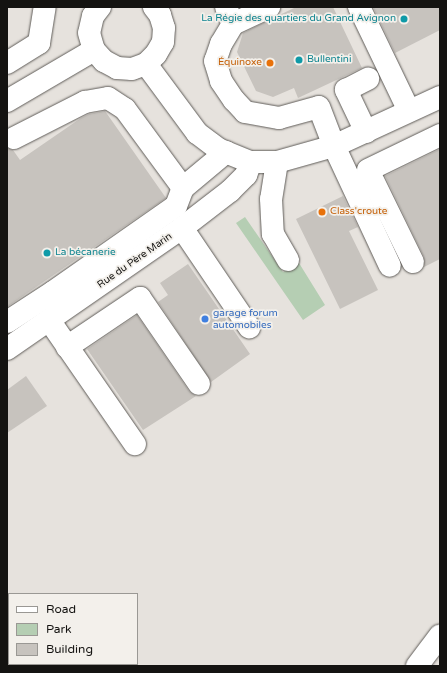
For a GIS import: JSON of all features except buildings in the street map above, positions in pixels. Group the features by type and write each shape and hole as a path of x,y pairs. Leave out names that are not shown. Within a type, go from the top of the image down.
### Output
{"street":[{"path":"7,63 39,43 45,7"},
{"path":"100,7 93,16 89,33 94,50 104,61 117,68 132,69 146,64 156,54 163,42 164,28 162,10"},
{"path":"269,7 230,15 215,60 221,81 234,100 245,112 279,118 319,108 334,146 390,266"},
{"path":"359,7 414,109 437,137 368,170 412,262"},
{"path":"7,101 94,50"},
{"path":"146,64 197,133 218,149 251,162 277,162 334,146 440,98"},
{"path":"366,132 346,90 368,78"},
{"path":"14,138 85,102 108,98 125,109 183,188"},
{"path":"7,322 53,292 176,206 183,188 226,152"},
{"name":"Rue du Père Marin","path":"7,349 182,228 230,191 246,175 251,162"},
{"path":"277,162 271,200 273,234 288,260"},
{"path":"182,228 249,327"},
{"path":"68,347 140,298 199,384"},
{"path":"49,320 135,444"},
{"path":"417,666 440,638"}],"green space":[{"path":"245,217 283,272 299,263 325,305 303,320 236,223"}],"place":[{"name":"La Régie des quartiers du Grand Avignon","path":"404,19"},
{"name":"Bullentini","path":"299,60"},
{"name":"Équinoxe","path":"270,63"},
{"name":"Class'croute","path":"322,212"},
{"name":"La bécanerie","path":"47,253"},
{"name":"garage forum automobiles","path":"205,319"}]}
